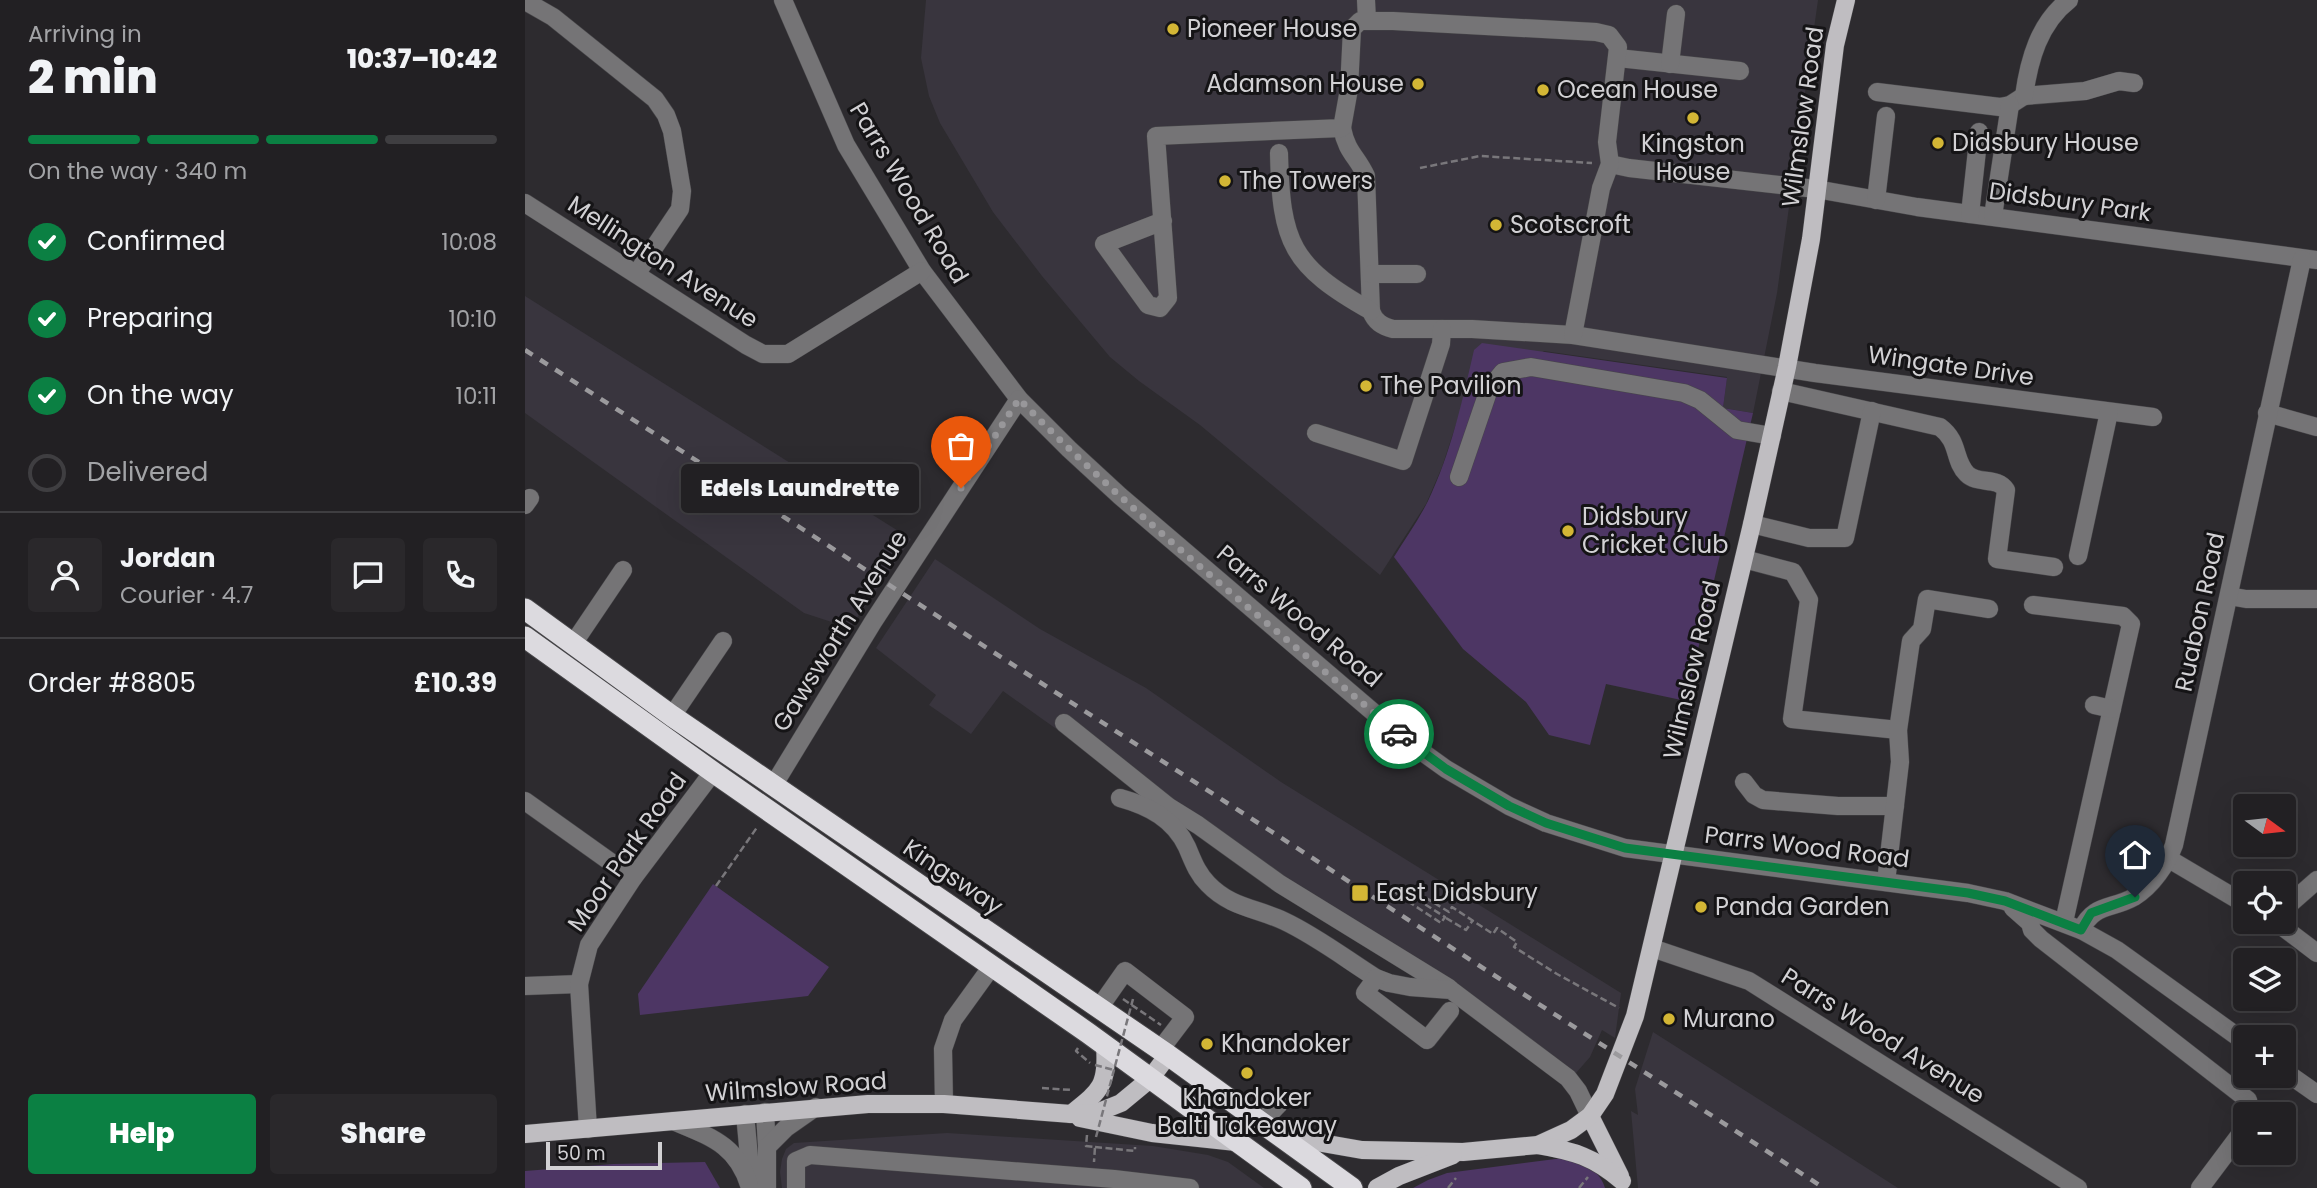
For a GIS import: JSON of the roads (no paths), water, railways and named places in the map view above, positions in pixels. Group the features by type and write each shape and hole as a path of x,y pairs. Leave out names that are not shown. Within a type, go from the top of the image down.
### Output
{"highway":[{"name":"Kingsway","path":"525,609 672,716 1164,1053 1352,1188"},
{"name":"Kingsway","path":"525,637 992,966 1100,1056 1150,1079 1301,1188"}],"main road":[{"name":"Wilmslow Road","path":"1538,1146 1571,1130 1590,1116 1605,1094 1635,1016 1787,367 1804,279 1835,45 1846,0"},
{"name":"Wilmslow Road","path":"525,1134 816,1107 944,1104 1071,1114 1096,1113 1121,1103 1150,1079 1164,1053"},
{"path":"1071,1114 1100,1089 1107,1069 1100,1056"},
{"name":"Wilmslow Road","path":"1071,1114 1092,1129 1236,1142"},
{"path":"1590,1116 1623,1185"},
{"name":"Wilmslow Road","path":"1263,1125 1287,1130 1322,1143 1362,1150 1463,1152 1538,1146 1571,1151 1593,1159 1623,1185"},
{"name":"Wilmslow Road","path":"1377,1188 1399,1176 1463,1152"}],"street":[{"name":"Parrs Wood Road","path":"783,0 846,145 922,271 1019,399 1119,496 1407,741 1446,769 1509,806 1546,823 1625,848 1968,893 2005,901 2072,926 2117,950 2233,1033"},
{"path":"1366,0 1367,20"},
{"path":"1993,216 2017,100 2029,63 2046,24 2069,0"},
{"path":"525,1 553,17 655,99 666,115 672,131 682,191 680,209 637,273"},
{"path":"1670,64 1676,14"},
{"path":"1371,311 1366,176 1351,155 1342,128 1349,89 1352,29 1360,21 1367,20 1596,32 1609,35 1618,47 1607,142 1610,164 1601,188 1573,335"},
{"path":"1618,58 1740,71"},
{"path":"1877,92 1994,106 2017,100 2085,91 2119,81 2134,83"},
{"path":"1876,200 1886,116"},
{"path":"1163,221 1104,244 1148,305 1160,308 1168,298 1163,221 1156,136 1342,128"},
{"path":"1970,214 1979,132"},
{"name":"Wingate Drive","path":"1279,153 1283,210 1288,237 1297,254 1325,282 1371,311 1384,327 1472,328 1573,335 2153,417"},
{"name":"Didsbury Park","path":"1610,164 1817,189 1970,214 2310,259"},
{"name":"Mellington Avenue","path":"525,203 745,345 764,354 788,354 922,271"},
{"name":"Ruabon Road","path":"2072,926 2091,913 2135,897 2154,879 2169,859 2174,845 2267,413 2310,259"},
{"path":"1371,274 1417,274"},
{"path":"1316,433 1403,461 1441,344 1442,329"},
{"path":"1459,477 1489,389 1503,372 1522,367 1556,370 1684,393 1709,406 1737,430 1772,436"},
{"path":"1781,391 1940,426 1954,442 1966,473 1974,479 2000,483 2006,490 1997,559 2054,567"},
{"name":"Gawsworth Avenue","path":"772,786 873,622 1019,399"},
{"path":"1752,524 1809,538 1845,538 1872,411"},
{"path":"2078,556 2109,412"},
{"path":"2267,413 2317,427"},
{"path":"1744,559 1793,572 1809,600 1793,719 1898,730"},
{"path":"573,644 623,570"},
{"path":"2229,596 2246,599 2317,598"},
{"path":"1886,882 1900,762 1898,730 1911,641 1922,629 1927,599 1989,609"},
{"path":"2032,605 2123,617 2129,620 2131,628 2112,709 2072,926"},
{"path":"672,716 723,640"},
{"path":"2094,705 2112,709"},
{"path":"1064,723 1169,807 1280,884 1451,990 1568,1078 1578,1091 1590,1116"},
{"name":"Moor Park Road","path":"588,1129 579,984 589,945 633,878 713,772"},
{"path":"1744,782 1754,795 1763,800 1838,806 1895,806"},
{"path":"1120,798 1145,806 1172,824 1179,832 1196,869 1215,891 1237,905 1287,922 1376,978 1410,987 1451,990"},
{"path":"525,802 633,878"},
{"path":"2169,859 2233,897"},
{"path":"2296,898 2317,880"},
{"path":"2005,901 2031,923 2032,930 2041,939 2248,1102"},
{"path":"2292,934 2317,953"},
{"name":"Parrs Wood Avenue","path":"1652,948 1749,981 2078,1188"},
{"path":"944,1104 943,1049 953,1020 992,966"},
{"path":"1099,1008 1125,971 1185,1017 1164,1053"},
{"path":"1376,978 1365,993 1427,1040 1450,1011"},
{"path":"525,986 579,984"},
{"path":"2296,1079 2317,1094"},
{"path":"1263,1125 1279,1104"},
{"path":"767,1147 786,1128 816,1107"},
{"path":"765,1112 767,1188"},
{"path":"745,1114 751,1188"},
{"path":"673,1121 708,1135 727,1147 745,1171 751,1188"},
{"path":"2200,1188 2233,1144"},
{"path":"796,1188 796,1161 810,1155 1062,1182 1093,1178 1190,1188"}],"railway":[{"path":"525,350 1824,1188"}],"place":[{"name":"Pioneer House","path":"1173,29"},
{"name":"Adamson House","path":"1418,84"},
{"name":"Ocean House","path":"1543,90"},
{"name":"Kingston House","path":"1693,118"},
{"name":"Didsbury House","path":"1938,143"},
{"name":"The Towers","path":"1225,181"},
{"name":"Scotscroft","path":"1496,225"},
{"name":"The Pavilion","path":"1366,386"},
{"name":"Edels Laundrette","path":"961,488"},
{"name":"Didsbury Cricket Club","path":"1568,531"},
{"name":"East Didsbury","path":"1360,893"},
{"name":"Panda Garden","path":"1701,907"},
{"name":"Murano","path":"1669,1019"},
{"name":"Khandoker","path":"1207,1044"},
{"name":"Khandoker Balti Takeaway","path":"1247,1073"}]}
